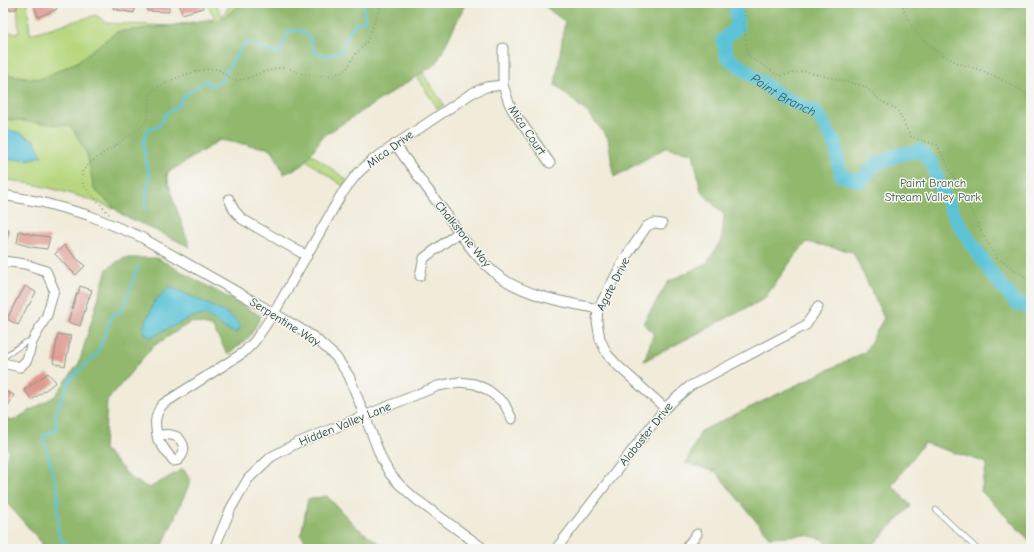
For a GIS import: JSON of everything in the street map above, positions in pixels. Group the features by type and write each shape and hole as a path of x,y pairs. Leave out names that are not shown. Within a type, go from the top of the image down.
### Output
{"street":[{"name":"Mica Court","path":"503,48 503,85 509,104 550,163"},
{"name":"Mica Drive","path":"157,436 155,427 157,411 163,404 243,353 254,342 274,312 341,195 356,175 371,161 395,144 472,93 486,87 503,85"},
{"name":"Chalkstone Way","path":"395,144 459,232 484,263 500,277 520,288 548,298 598,309"},
{"name":"Serpentine Way","path":"3,195 41,202 88,215 139,236 314,336 336,356 349,376 382,460 390,474 400,486 417,500 484,549"},
{"path":"229,199 234,210 242,219 307,256"},
{"name":"Agate Drive","path":"662,224 654,223 647,226 625,258 598,309 597,321 600,339 607,354 617,365 665,408"},
{"path":"420,276 424,258 459,232"},
{"path":"3,260 25,264 46,271 54,290 47,315 32,342 27,360 20,368 3,362"},
{"name":"Alabaster Drive","path":"556,549 665,408 690,386 806,325 818,307"},
{"name":"Hidden Valley Lane","path":"214,549 231,508 248,478 271,458 297,443 438,386 459,382 475,384 488,390 504,403 512,419"},
{"path":"685,549 697,534"}],"lane":[{"path":"3,362 5,356 26,342 32,342"},
{"path":"936,510 977,549"}],"path":[{"path":"111,217 83,185 82,172 90,162 139,129 146,122 150,107 150,94 154,90 174,79 191,73 212,69 220,71 232,79 237,80 281,68 290,68 296,72 305,74 326,76 338,74 346,69 355,55 364,47 382,3"},
{"path":"744,3 744,28 748,56 780,76 804,71 864,86 881,101 897,109 911,137 937,145 984,237 997,258 1026,277 1031,278"},
{"path":"902,3 906,18 911,26 934,48 953,60 985,72 1031,96"}],"green space":[{"path":"17,3 27,3 30,34 96,15 107,23 170,26 215,18 206,3 215,3 222,16 232,3 466,3 418,66 444,105 438,109 412,70 318,135 309,152 347,180 343,186 306,160 283,171 271,148 221,136 167,171 170,195 123,212 64,192 34,184 3,179 3,32 19,33"},
{"path":"244,3 469,3 465,5 436,64 323,136 303,165 284,174 272,149 220,140 166,174 190,247 121,214 94,189 87,154 71,126 3,119 3,74 40,79 77,62 116,32 219,20"},
{"name":"Paint Branch Stream Valley Park","path":"541,3 1031,3 1031,542 981,491 987,463 924,443 892,485 911,506 869,549 832,549 823,539 805,535 769,537 716,472 686,463 701,431 865,352 884,318 853,252 807,242 794,257 764,299 644,361 654,333 643,323 668,282 707,263 722,239 724,215 701,191 693,153 665,148 614,177 608,138 589,114 555,85 565,22"},
{"path":"123,258 157,258 261,316 250,336 228,355 212,326 191,322 152,347 107,401 104,449 132,479 149,488 183,469 191,480 161,549 41,549 42,543 3,500 3,470 9,449 3,446 3,418 12,421 55,396 79,363 107,269"},
{"path":"327,496 356,527 387,549 311,549 301,535 308,499"}],"water":[{"path":"3,129 18,132 35,141 42,156 22,160 3,158"},
{"path":"169,287 228,314 237,321 240,328 237,333 228,330 205,315 192,317 151,337 146,335 143,328 154,302"}],"building":[{"path":"3,3 17,3 17,9 3,10"},
{"path":"39,3 54,3 57,9 38,17 34,5"},
{"path":"114,3 136,3 134,13 113,9"},
{"path":"147,3 169,3 169,12 147,11"},
{"path":"179,3 201,3 203,8 182,14"},
{"path":"3,229 9,230 6,242 3,241"},
{"path":"19,231 33,235 50,237 47,249 17,243"},
{"path":"64,245 85,266 76,275 55,254"},
{"path":"25,286 36,292 18,325 7,319"},
{"path":"80,286 92,290 80,326 68,322"},
{"path":"58,334 71,336 65,366 53,363"},
{"path":"48,373 56,382 32,400 24,390"},
{"path":"3,390 14,395 8,406 3,403"}],"waterway":[{"path":"145,209 149,177 143,143 147,131 159,126 166,114 178,106 185,95 206,80 210,86 221,81 238,52 246,42 279,54 289,31 299,30 310,37 314,52 327,56 344,49 347,35 356,23 365,21 364,3"},
{"name":"Paint Branch","path":"736,3 737,27 723,40 727,57 779,95 817,113 835,144 841,176 861,181 874,165 899,155 919,150 932,163 942,192 958,223 994,277 1016,303 1031,308"},
{"path":"74,549 64,543 58,534 58,492 43,436 57,430 55,414 71,378 97,354 113,314 122,311 138,266"}]}
